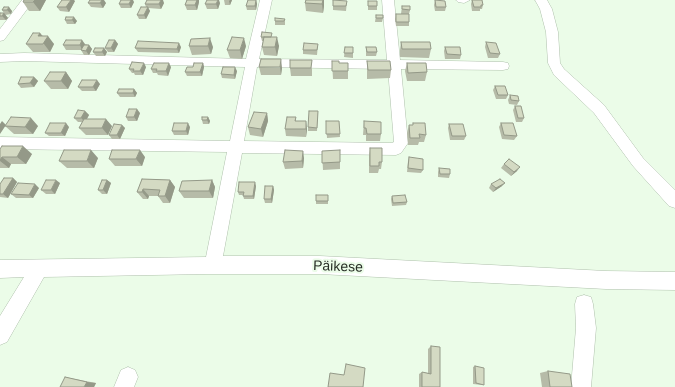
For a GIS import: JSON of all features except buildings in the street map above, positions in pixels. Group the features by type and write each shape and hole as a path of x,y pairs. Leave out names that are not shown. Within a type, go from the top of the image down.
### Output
{"street":[{"path":"0,37 28,0"},
{"path":"213,265 252,63 266,0"},
{"path":"0,143 396,149 401,143 388,0"},
{"path":"541,0 546,9 552,32 554,63 559,72 599,109 638,162 675,201"},
{"path":"0,58 30,57 252,63 502,66"},
{"name":"Päikese","path":"0,269 213,265 320,265 606,280 675,281"},
{"path":"0,335 39,268"},
{"path":"581,387 586,328 584,304"}]}
